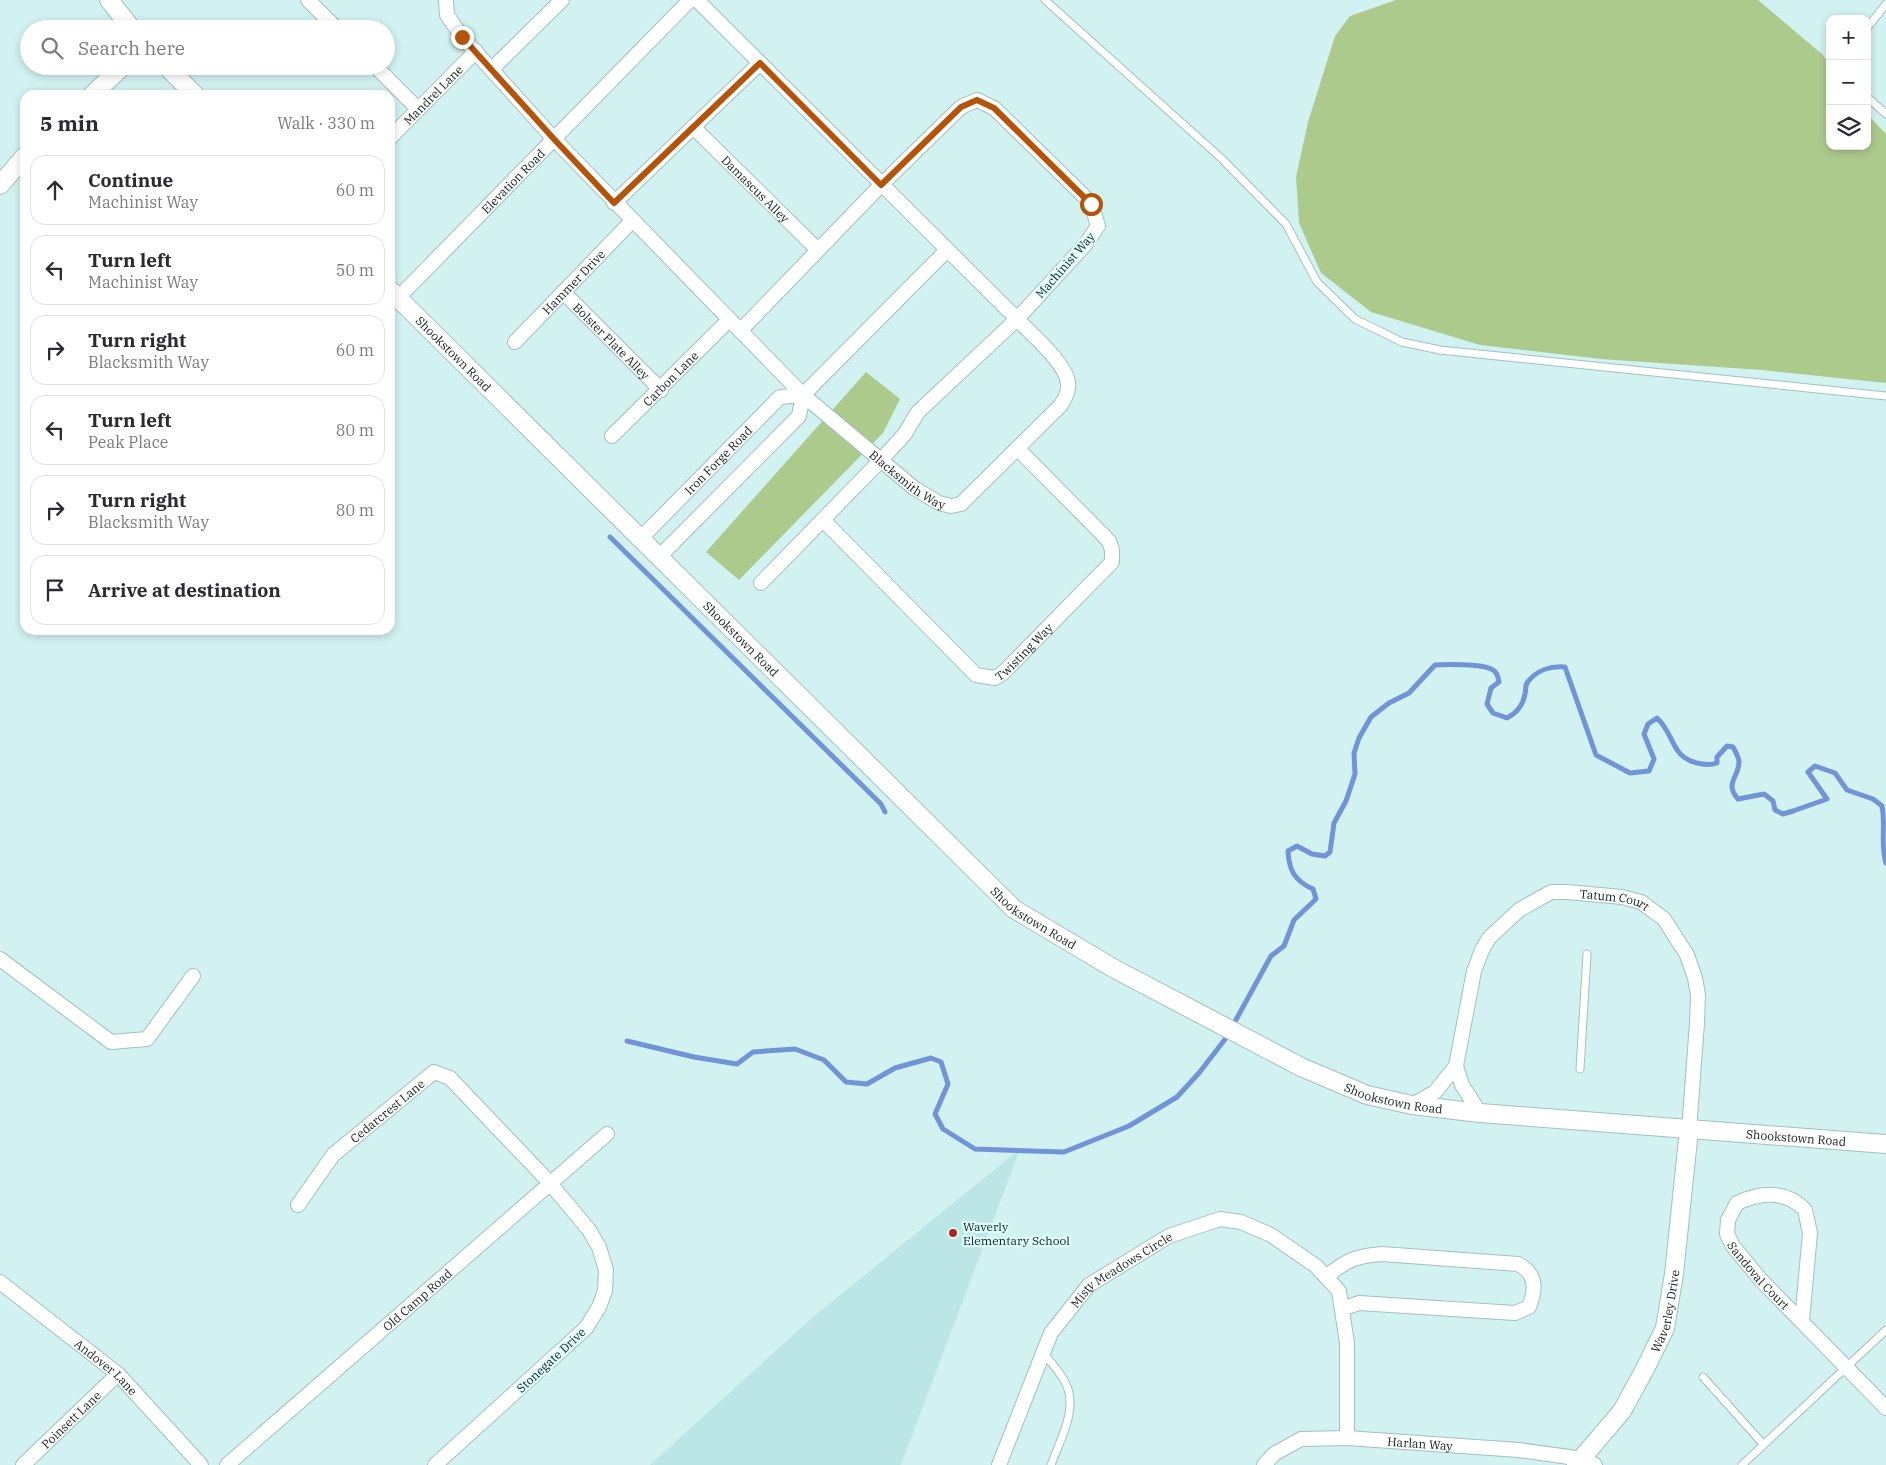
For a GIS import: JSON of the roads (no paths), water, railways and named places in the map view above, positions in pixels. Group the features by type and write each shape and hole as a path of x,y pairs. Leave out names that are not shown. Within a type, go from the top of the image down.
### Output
{"street":[{"path":"110,0 125,20"},
{"path":"308,0 328,20"},
{"name":"Blacksmith Way","path":"446,0 447,15 476,51 553,138 614,203 803,395 914,488 939,503 951,506 961,504 1061,405 1067,394 1068,383 1065,374 1053,357 1017,319 697,0"},
{"path":"492,69 562,0"},
{"name":"Elevation Road","path":"395,293 690,0"},
{"name":"Mandrel Lane","path":"395,133 476,51"},
{"path":"614,203 760,63"},
{"path":"97,90 113,75"},
{"path":"175,75 190,90"},
{"path":"384,75 418,109"},
{"name":"Machinist Way","path":"740,331 881,185 961,107 977,100 994,108 1091,204 1098,226 1086,245 1017,319 918,412 904,435 882,460 761,584"},
{"name":"Damascus Alley","path":"693,127 818,250"},
{"path":"0,185 20,162"},
{"name":"Hammer Drive","path":"515,342 632,221"},
{"path":"658,558 800,416 803,395 947,250"},
{"name":"Bolster Plate Alley","path":"563,292 661,390"},
{"name":"Shookstown Road","path":"395,295 658,558 1014,909 1113,968 1301,1067 1367,1094 1412,1104 1480,1113 1886,1144"},
{"name":"Carbon Lane","path":"612,436 661,390 729,320"},
{"name":"Iron Forge Road","path":"640,539 780,397 803,395"},
{"name":"Twisting Way","path":"822,520 976,675 994,678 1002,673 1112,562 1112,550 1109,541 1018,449"},
{"name":"Tatum Court","path":"1456,1066 1467,1002 1482,950 1489,938 1519,910 1551,892 1622,897 1641,902 1664,919 1687,955 1695,978 1698,995 1697,1023 1689,1130"},
{"path":"0,959 110,1042 147,1039 194,976"},
{"path":"1412,1104 1434,1092 1456,1066"},
{"path":"1456,1066 1462,1084 1480,1113"},
{"name":"Cedarcrest Lane","path":"298,1205 333,1155 434,1072 450,1078 549,1182"},
{"name":"Waverley Drive","path":"1585,1463 1622,1411 1646,1367 1664,1328 1674,1274 1689,1130"},
{"name":"Old Camp Road","path":"227,1465 549,1182 607,1134"},
{"name":"Stonegate Drive","path":"435,1465 586,1328 599,1308 605,1291 606,1270 599,1247 589,1230 549,1182"},
{"name":"Sandoval Court","path":"1802,1321 1810,1233 1806,1210 1790,1198 1775,1195 1759,1195 1737,1203 1728,1220 1727,1234 1733,1246 1760,1279 1886,1408"},
{"name":"Misty Meadows Circle","path":"999,1465 1051,1333 1089,1285 1169,1236 1220,1218 1241,1222 1271,1235 1316,1266 1339,1291 1347,1342 1347,1438"},
{"path":"1326,1277 1344,1262 1361,1256 1382,1254 1518,1264 1528,1269 1533,1279 1535,1292 1529,1307 1515,1312 1359,1303 1342,1309"},
{"name":"Andover Lane","path":"0,1282 118,1374 201,1465"},
{"name":"Poinsett Lane","path":"23,1465 118,1374"},
{"name":"Harlan Way","path":"1264,1465 1274,1454 1301,1439 1347,1438 1519,1450 1585,1463"}],"lane":[{"path":"1045,0 1221,158 1286,224 1317,282 1355,319 1402,342 1440,350 1886,396"},
{"path":"1871,23 1886,4"},
{"path":"1871,101 1886,114"},
{"path":"1580,1069 1587,954"},
{"path":"1742,1465 1886,1330"},
{"path":"1043,1352 1066,1382 1071,1397 1071,1410 1051,1465"},
{"path":"1703,1377 1764,1444"}],"waterway":[{"path":"610,537 881,804 885,812"},
{"path":"627,1041 694,1057 737,1064 753,1052 795,1049 824,1060 846,1082 867,1084 895,1068 931,1058 941,1062 948,1084 935,1114 943,1129 975,1149 1064,1152 1129,1126 1177,1097 1199,1073 1226,1038 1271,956 1284,946 1294,920 1316,899 1313,889 1297,879 1294,874 1288,851 1297,846 1312,854 1325,856 1330,852 1334,823 1346,801 1355,774 1354,753 1359,738 1371,717 1389,703 1409,693 1435,665 1472,665 1486,667 1495,671 1499,682 1491,688 1487,704 1493,713 1507,718 1514,714 1521,706 1526,684 1535,675 1549,668 1565,667 1596,755 1630,773 1649,771 1654,759 1644,734 1648,724 1657,718 1664,726 1681,755 1690,761 1707,764 1717,763 1717,757 1727,746 1733,747 1739,762 1732,789 1738,799 1764,794 1773,801 1775,810 1783,814 1827,799 1808,772 1815,766 1835,773 1847,790 1873,799 1882,806 1883,849 1886,863"}],"place":[{"name":"Waverly Elementary School","path":"953,1233"}]}
